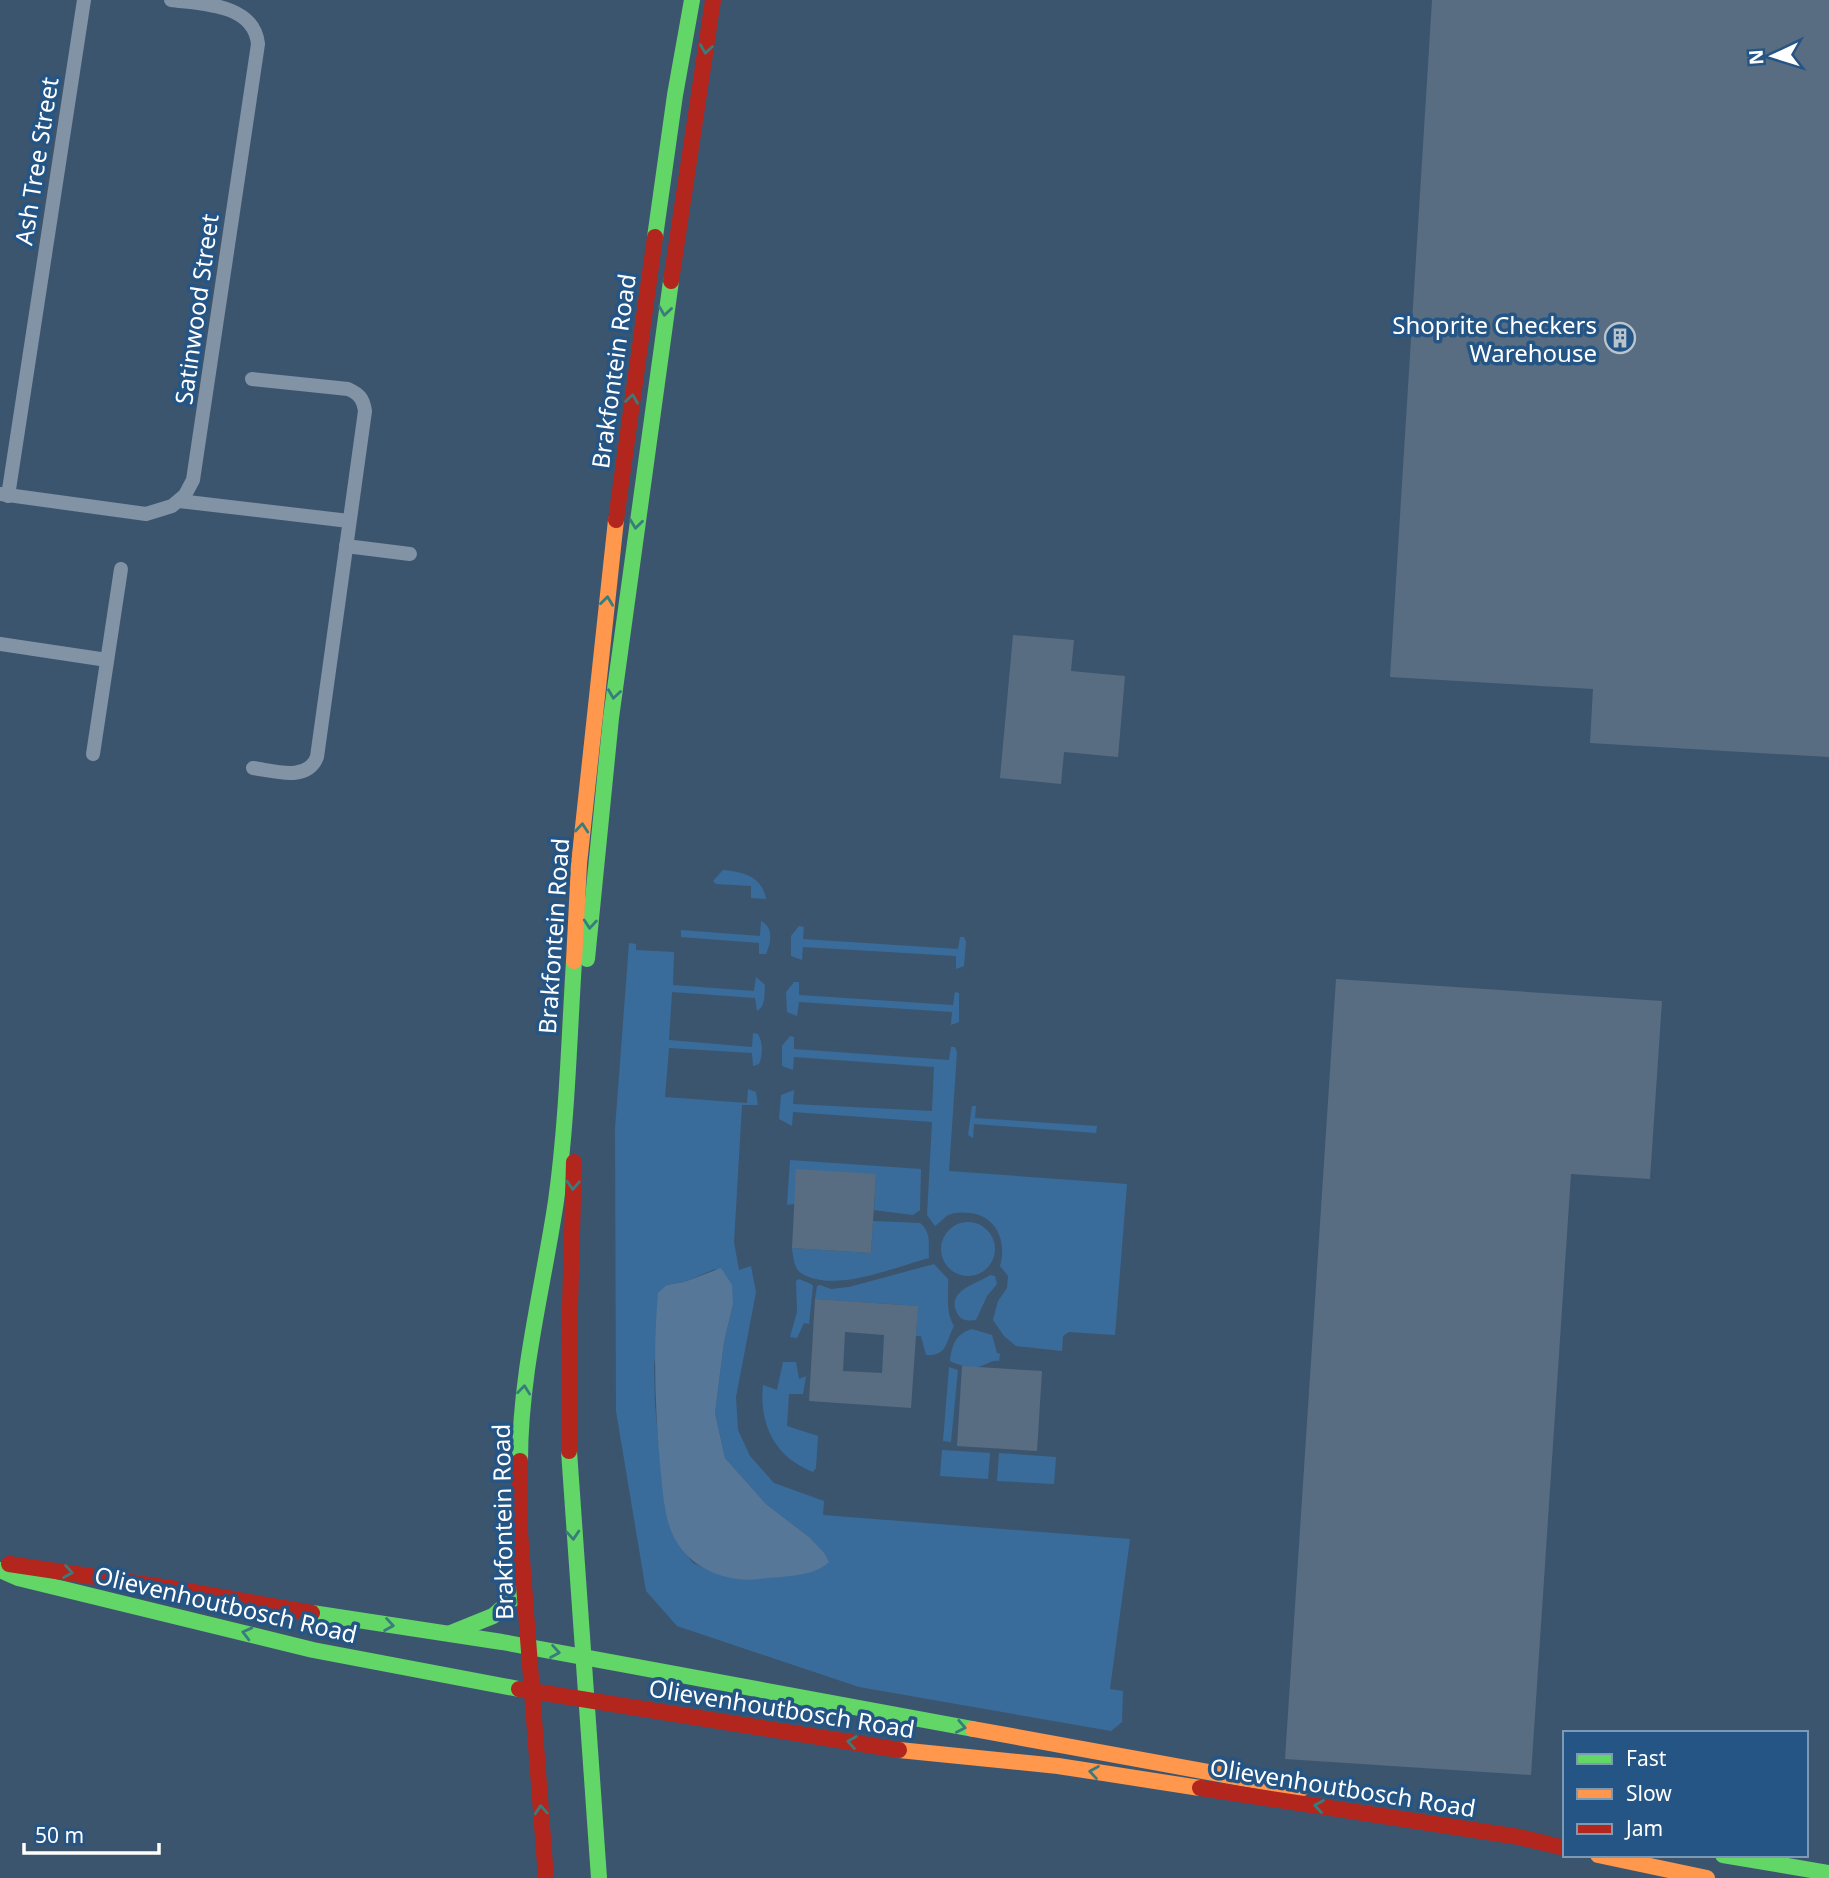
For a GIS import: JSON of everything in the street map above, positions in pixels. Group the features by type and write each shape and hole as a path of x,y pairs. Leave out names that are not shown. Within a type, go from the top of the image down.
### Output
{"street":[{"name":"Ash Tree Street","path":"4,495 83,0"},
{"name":"Satinwood Street","path":"172,0 220,8 241,15 254,28 258,44 195,470 190,488 179,501"},
{"name":"Brakfontein Road","path":"546,1878 524,1589 519,1483 523,1399 563,1149 579,864 622,467 675,95 692,0"},
{"name":"Brakfontein Road","path":"599,1878 569,1467 571,1216 583,1019 608,734 642,470 713,0"},
{"path":"647,289 655,285 661,276 685,114 698,98"},
{"path":"252,379 348,389 357,393 363,401 365,411 317,757 314,766 306,772 253,768"},
{"path":"4,495 146,514 163,510 179,501 349,522"},
{"path":"346,547 410,554"},
{"path":"93,754 121,569"},
{"path":"0,644 107,660"},
{"name":"Olievenhoutbosch Road","path":"0,1568 12,1564 98,1576 528,1647 1161,1764 1563,1833"},
{"name":"Olievenhoutbosch Road","path":"0,1568 18,1578 313,1650 532,1691 919,1753 1058,1766 1518,1837 1563,1848"},
{"path":"449,1634 493,1616 524,1589"},
{"path":"1607,1857 1707,1878"},
{"path":"1735,1857 1829,1873"}],"shaded area":[{"path":"723,870 738,872 756,880 766,899 751,898 751,886 716,884 713,881"},
{"path":"761,921 770,931 766,954 759,954 759,943 681,937 681,930 760,936"},
{"path":"799,926 804,927 803,939 958,949 960,937 964,937 964,966 956,969 956,956 803,947 802,960 791,956 791,936"},
{"path":"629,943 636,944 636,950 674,952 673,985 754,991 756,977 765,985 763,1003 757,1011 755,998 672,992 669,1040 752,1047 753,1033 760,1037 762,1053 759,1064 753,1066 752,1053 669,1048 665,1097 747,1103 748,1089 756,1092 758,1105 742,1105 734,1242 739,1270 751,1266 756,1292 736,1397 738,1430 750,1456 774,1483 824,1501 823,1515 1130,1539 1110,1689 1123,1691 1122,1722 1111,1731 859,1687 677,1626 646,1591 616,1411 615,1129","holes":["715,1269 733,1304 724,1342 715,1413 725,1458 766,1504 809,1537 720,1575 693,1563 676,1541 665,1508 654,1365 667,1285 684,1282"]},
{"path":"794,982 799,982 799,995 953,1005 955,992 959,993 959,1022 951,1025 952,1012 799,1002 797,1016 787,1012 786,992"},
{"path":"790,1036 794,1037 794,1049 949,1060 951,1047 955,1047 957,1052 949,1171 1127,1184 1115,1335 1069,1332 1063,1336 1062,1351 1016,1346 1004,1336 993,1320 998,1301 1007,1288 1008,1276 1000,1266 1002,1248 998,1232 987,1219 979,1215 953,1213 935,1226 927,1215 932,1122 793,1112 792,1126 779,1119 781,1095 794,1090 793,1104 932,1111 934,1067 794,1057 793,1070 782,1066 782,1046"},
{"path":"972,1106 976,1106 975,1118 1097,1126 1096,1133 974,1124 973,1138 968,1135"},
{"path":"790,1160 921,1169 920,1210 913,1215 874,1210 876,1174 787,1205"},
{"path":"873,1221 920,1223 928,1235 929,1258 847,1280 814,1279 797,1268 792,1248 871,1253"},
{"path":"968,1222 987,1230 995,1249 987,1268 968,1276 949,1268 941,1249 949,1230"},
{"path":"934,1264 948,1279 948,1309 954,1326 945,1347 933,1355 926,1355 921,1336 916,1336 917,1306 815,1299 817,1286 820,1285 831,1289 849,1287"},
{"path":"721,1268 732,1285 733,1304 724,1342 715,1413 725,1458 766,1504 809,1537 824,1553 829,1562 805,1574 747,1580 712,1572 683,1551 668,1523 663,1494 656,1400 658,1293 667,1285 684,1282"},
{"path":"990,1275 995,1276 997,1284 987,1296 976,1320 961,1318 955,1305 959,1293"},
{"path":"799,1279 813,1286 809,1324 804,1323 797,1338 790,1337 797,1312 796,1281"},
{"path":"972,1329 992,1335 997,1353 1000,1354 999,1361 973,1367 950,1361 956,1341"},
{"path":"783,1362 796,1362 799,1379 806,1376 803,1394 789,1394 787,1426 818,1436 816,1468 813,1472 800,1466 779,1448 767,1426 762,1400 763,1385 777,1390"},
{"path":"949,1367 958,1370 951,1442 943,1441"},
{"path":"942,1450 990,1453 988,1479 940,1476"},
{"path":"999,1453 1056,1457 1054,1484 997,1481"}],"building":[{"name":"Shoprite Checkers Warehouse","path":"1432,0 1829,0 1829,757 1590,743 1593,689 1390,677"},
{"path":"1013,635 1074,640 1071,671 1125,676 1118,757 1064,752 1061,784 1000,778"},
{"path":"1336,979 1662,1001 1650,1179 1571,1174 1531,1775 1285,1759"},
{"path":"796,1169 876,1174 871,1253 792,1248"},
{"path":"815,1299 918,1306 911,1408 809,1401","holes":["845,1332 884,1335 882,1373 843,1371"]},
{"path":"962,1366 1042,1371 1037,1451 957,1446"}],"traffic: fast":[{"path":"655,237 675,95 692,0"},
{"path":"587,959 611,718 671,281"},
{"path":"520,1461 528,1363 560,1171 574,961"},
{"path":"569,1451 599,1878"},
{"path":"0,1570 18,1578 313,1650 519,1689"},
{"path":"451,1633 493,1616 524,1589"},
{"path":"312,1613 502,1642 973,1729"},
{"path":"1735,1857 1829,1873"}],"traffic: slow":[{"path":"574,961 579,864 616,520"},
{"path":"973,1729 1301,1789"},
{"path":"899,1750 1058,1766 1200,1788"},
{"path":"1607,1857 1707,1878"}],"traffic: jam":[{"path":"671,281 713,0"},
{"path":"616,520 655,237"},
{"path":"569,1451 574,1162"},
{"path":"520,1461 520,1532 546,1878"},
{"path":"9,1564 312,1613"},
{"path":"519,1689 899,1750"},
{"path":"1200,1788 1519,1837 1563,1848"}],"place":[{"name":"Shoprite Checkers Warehouse","path":"1620,338"}]}
